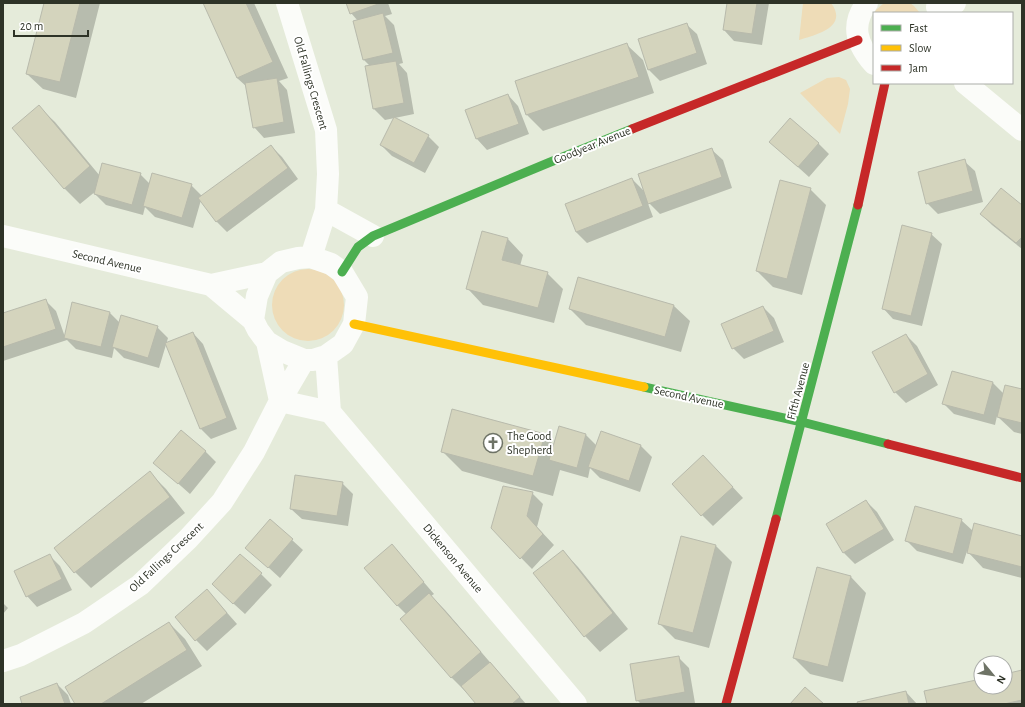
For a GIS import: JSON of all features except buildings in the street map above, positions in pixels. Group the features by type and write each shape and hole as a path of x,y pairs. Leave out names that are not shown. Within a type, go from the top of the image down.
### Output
{"street":[{"name":"Old Fallings Crescent","path":"287,3 326,130 328,174 326,210 311,258"},
{"path":"865,3 857,28 858,40 865,54 873,63"},
{"name":"Goodyear Avenue","path":"342,272 358,246 373,236 548,163 858,40"},
{"name":"Fifth Avenue","path":"726,704 802,422 860,198 885,84"},
{"path":"966,84 1022,130"},
{"path":"326,210 373,236"},
{"name":"Second Avenue","path":"3,236 211,285 267,273"},
{"path":"298,258 311,258 331,264 342,272 357,297 354,324 342,344 326,356 313,360 304,360 282,351 268,342 258,330 253,320 257,296 267,273 281,262 298,258"},
{"name":"Second Avenue","path":"211,285 253,320"},
{"name":"Second Avenue","path":"354,324 802,422 1022,478"},
{"path":"268,342 280,401 330,412 326,356"},
{"name":"Old Fallings Crescent","path":"3,661 21,655 84,623 140,585 188,539 222,502 254,452 280,401 304,360"},
{"name":"Dickenson Avenue","path":"330,412 576,704"}],"shaded area":[{"path":"803,3 831,3 835,11 836,18 828,29 799,40"},
{"path":"884,3 910,3 919,12 875,12"},
{"path":"839,77 846,80 850,89 848,104 840,134 800,93 827,78"},
{"path":"308,269 322,272 334,279 341,291 344,305 341,319 334,331 322,338 308,341 294,338 282,331 275,319 272,305 275,291 282,279 294,272"}],"traffic: fast":[{"path":"342,272 358,247 373,236 632,129"},
{"path":"776,519 858,205"},
{"path":"644,387 802,422 888,444"}],"traffic: slow":[{"path":"354,324 644,387"}],"traffic: jam":[{"path":"632,129 858,40"},
{"path":"858,205 885,84"},
{"path":"888,444 1022,478"},
{"path":"726,704 776,519"}],"place":[{"name":"The Good Shepherd","path":"493,443"}]}
